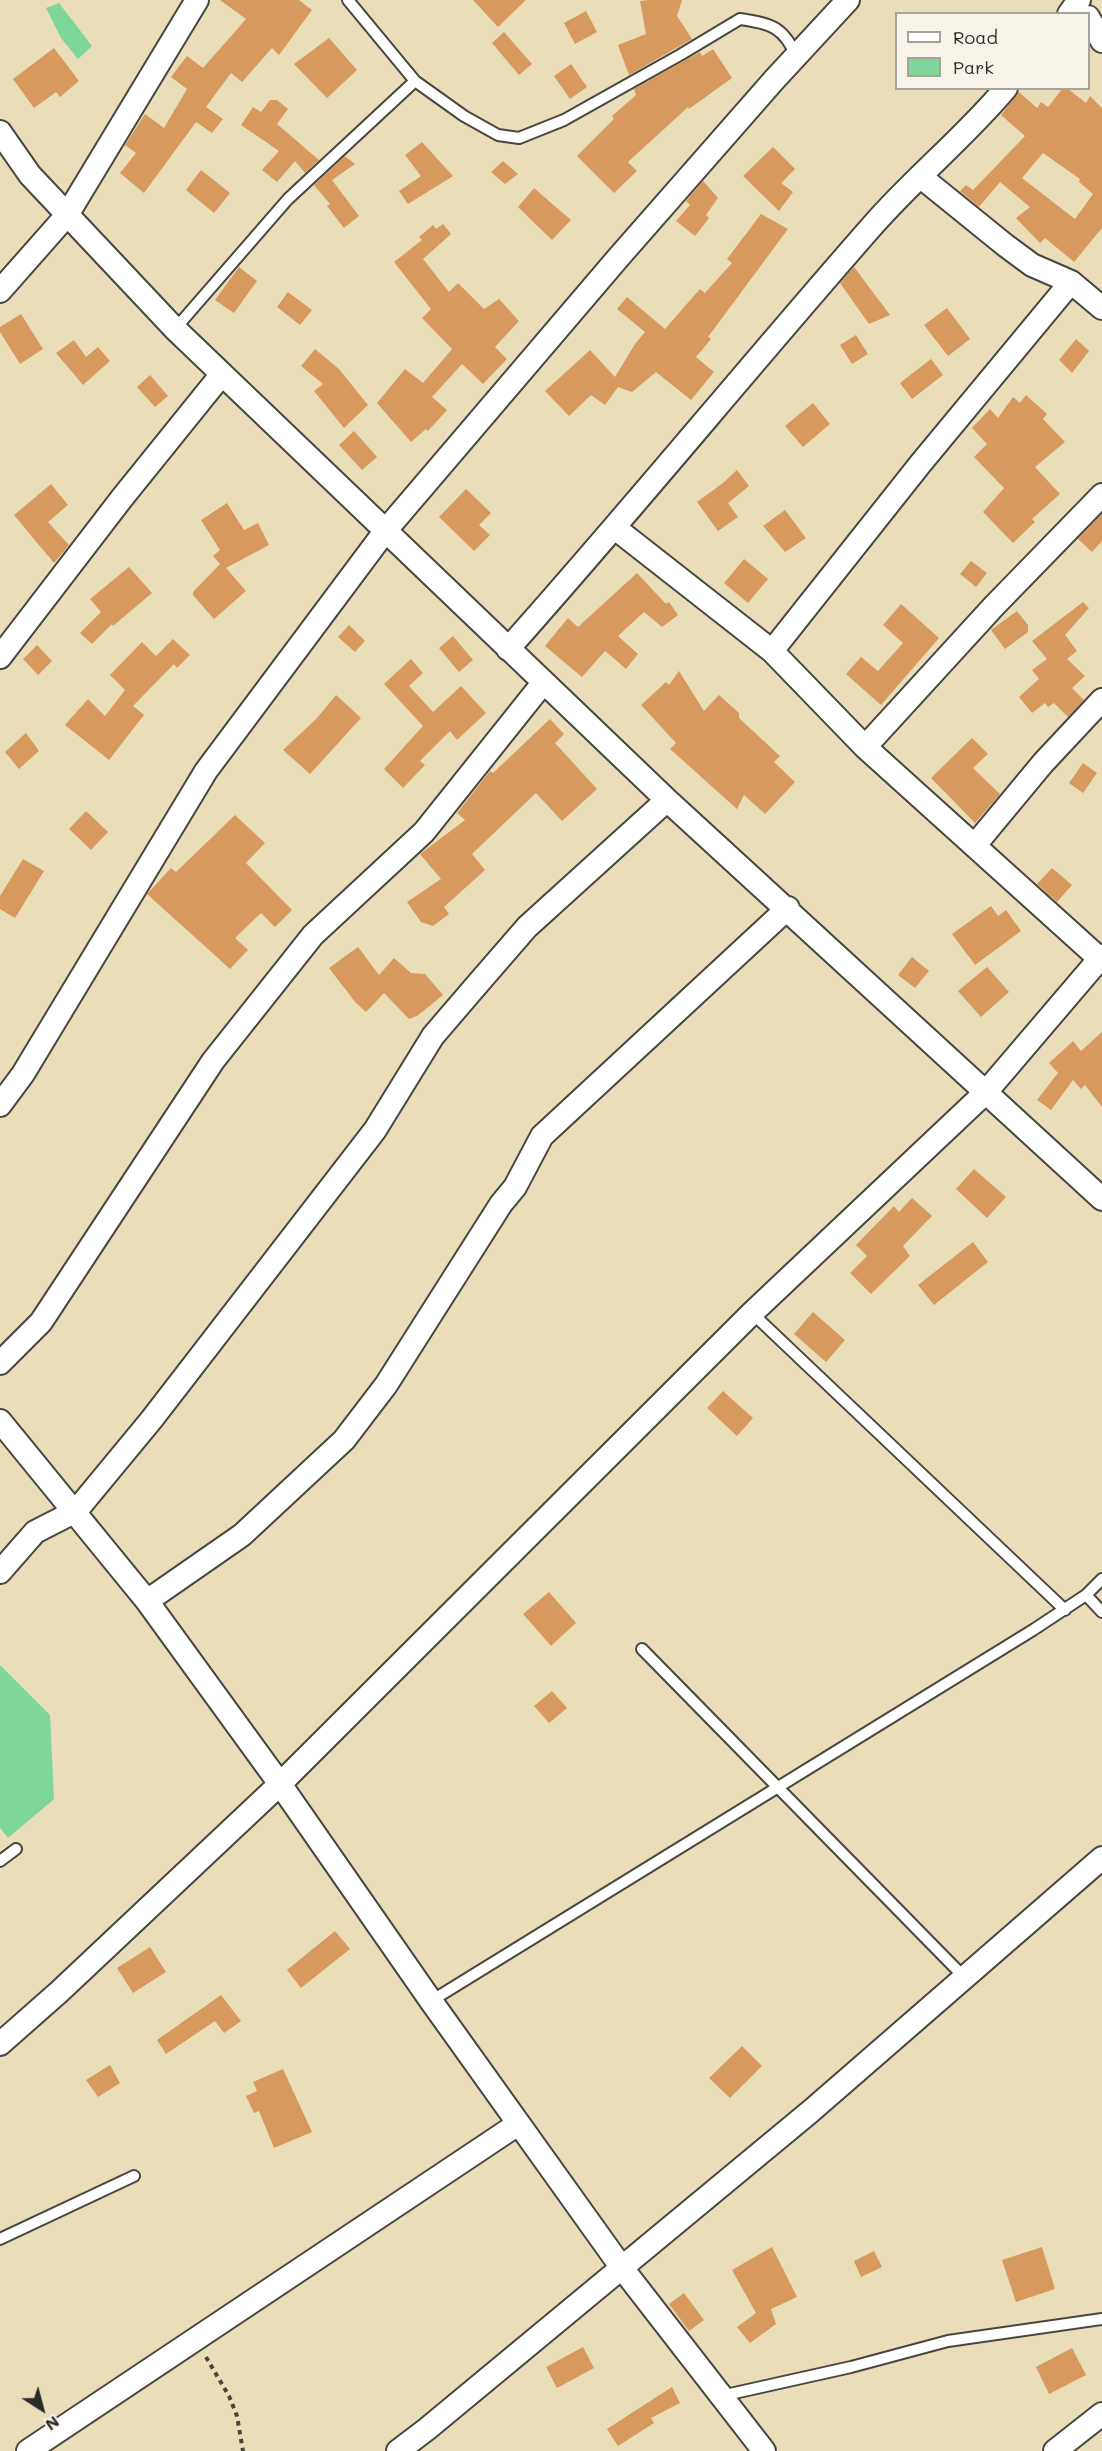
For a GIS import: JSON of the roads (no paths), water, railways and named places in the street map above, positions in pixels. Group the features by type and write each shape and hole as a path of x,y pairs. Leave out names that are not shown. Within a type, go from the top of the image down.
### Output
{"street":[{"path":"0,291 67,215 197,0"},
{"path":"0,1106 24,1074 206,771 386,530 618,258 848,0"},
{"path":"1090,23 1102,41"},
{"path":"508,649 615,528 875,222 985,114 1004,90"},
{"path":"3,144 30,176 176,329 543,683 667,800 788,908 1102,1199"},
{"path":"921,177 1032,265 1071,282 1102,308"},
{"path":"772,651 921,462 1071,282"},
{"path":"0,657 122,498 222,374"},
{"path":"865,747 994,606 1102,495"},
{"path":"0,2044 59,1992 280,1784 752,1313 986,1092 1101,958 865,747 772,651 615,528"},
{"path":"0,1363 41,1322 213,1061 306,945 424,832 543,683"},
{"path":"975,845 1043,764 1102,700"},
{"path":"0,1572 35,1532 76,1511 152,1419 375,1130 433,1036 527,927 667,800"},
{"path":"147,1601 242,1535 344,1440 386,1385 501,1204 515,1187 542,1136 788,908"},
{"path":"0,1421 76,1511 147,1601 280,1784 431,2001 622,2268 764,2451"},
{"path":"398,2451 428,2429 812,2111 1102,1858"},
{"path":"28,2451 518,2124"},
{"path":"1057,2450 1102,2414"}],"lane":[{"path":"348,0 415,81 464,116 498,135 519,138 564,120 680,56 740,19 768,23 790,42 796,56"},
{"path":"176,329 288,199 415,81"},
{"path":"752,1313 1065,1610"},
{"path":"431,2001 1065,1610 1086,1595 1102,1579"},
{"path":"1086,1595 1102,1612"},
{"path":"642,1649 964,1977"},
{"path":"0,1861 16,1849"},
{"path":"0,2239 134,2176"},
{"path":"721,2396 851,2367 948,2341 1102,2319"}]}
